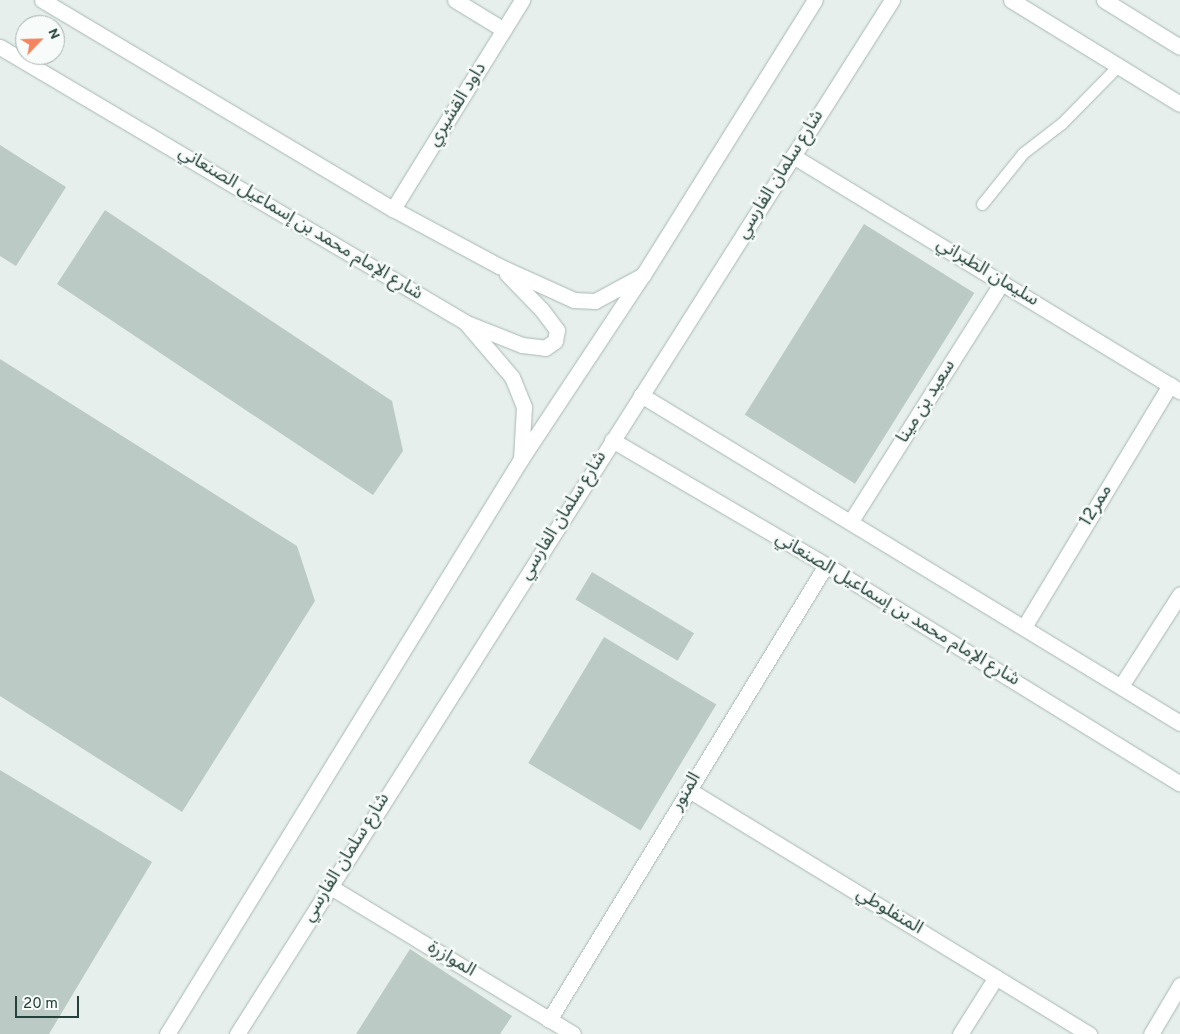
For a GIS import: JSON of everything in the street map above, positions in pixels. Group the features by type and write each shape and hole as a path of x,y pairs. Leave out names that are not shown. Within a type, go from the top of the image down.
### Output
{"street":[{"path":"42,0 393,209 499,266 574,300 594,301 643,275"},
{"path":"455,0 504,30"},
{"name":"داود القشيري","path":"393,209 522,0"},
{"path":"167,1034 521,459 643,275 815,0"},
{"name":"شارع سلمان الفارسي","path":"237,1034 892,0"},
{"path":"1011,0 1180,104"},
{"path":"1104,0 1180,47"},
{"name":"شارع الإمام محمد بن إسماعيل الصنعاني","path":"0,47 465,322 515,384 524,407 521,459"},
{"name":"سليمان الطبراني","path":"793,156 1175,388"},
{"path":"465,322 522,345 545,348 555,341 557,330 542,309 499,266"},
{"name":"سعيد بن مينا","path":"851,521 1002,282"},
{"name":"ممر12","path":"1024,627 1175,388"},
{"path":"641,395 851,521 1180,723"},
{"name":"شارع الإمام محمد بن إسماعيل الصنعاني","path":"612,440 826,565 1180,784"},
{"name":"المنور","path":"549,1020 826,565"},
{"path":"1121,686 1180,594"},
{"name":"المنفلوطي","path":"689,790 1089,1034"},
{"name":"الموازرة","path":"329,886 573,1034"},
{"path":"960,1034 996,977"},
{"path":"1151,1034 1180,985"}],"lane":[{"path":"982,204 1023,153 1062,123 1118,66"}],"building":[{"path":"0,145 66,187 16,266 0,256"},
{"path":"105,210 392,401 403,451 373,495 57,284"},
{"path":"864,224 974,293 855,484 745,415"},
{"path":"0,359 297,546 315,601 182,812 0,696"},
{"path":"592,572 694,633 678,661 576,599"},
{"path":"604,637 716,704 641,830 528,763"},
{"path":"0,770 152,862 49,1034 0,1034"},
{"path":"410,949 512,1016 500,1034 356,1034"}]}
